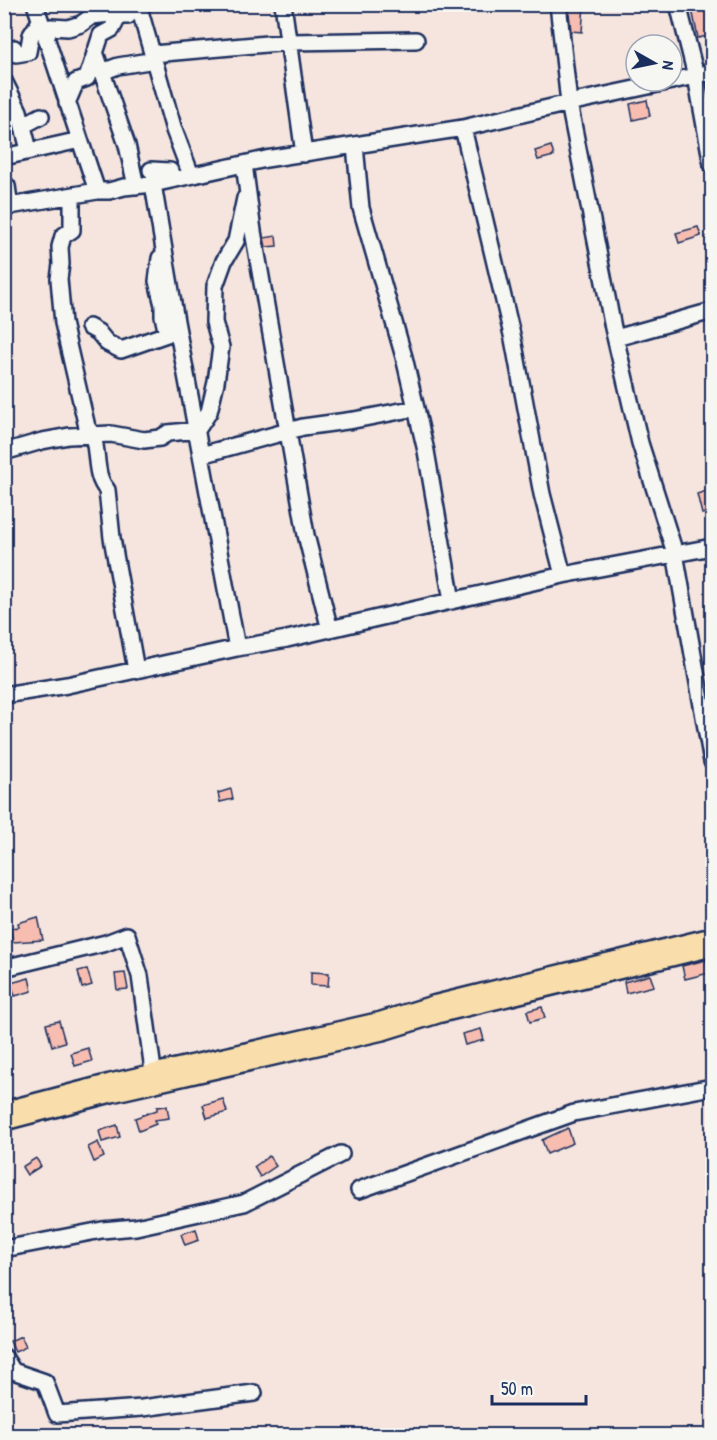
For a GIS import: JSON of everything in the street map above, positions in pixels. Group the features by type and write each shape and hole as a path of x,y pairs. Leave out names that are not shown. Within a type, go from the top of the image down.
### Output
{"highway":[{"path":"4,1116 154,1077 382,1026 437,1009 712,942"}],"street":[{"path":"138,4 174,130 191,175"},
{"path":"283,4 304,154"},
{"path":"558,4 569,103 587,206 640,443 675,553 712,762"},
{"path":"678,4 696,76 712,165"},
{"path":"124,9 145,32"},
{"path":"46,38 51,27 68,28 81,24 92,16 124,9"},
{"path":"67,103 76,82 87,78 101,35 111,29 124,9"},
{"path":"35,13 46,38 96,190"},
{"path":"4,52 14,48 16,54 28,52 35,13"},
{"path":"153,54 289,42 416,40"},
{"path":"95,52 118,117 127,166 136,186"},
{"path":"102,72 118,66 149,61 153,54"},
{"path":"684,78 712,72"},
{"path":"5,86 24,124 29,150"},
{"path":"7,186 7,207 96,190 109,191 153,185 244,164 463,128 624,91"},
{"path":"24,124 41,116"},
{"path":"463,128 513,339 542,494 563,575"},
{"path":"4,157 80,140"},
{"path":"354,146 360,208 393,317 416,408 426,451 452,602"},
{"path":"244,164 306,535 330,630"},
{"path":"89,327 98,332 107,344 121,350 134,348 166,334 164,305 157,281 160,267 152,210 153,185"},
{"path":"153,185 237,648"},
{"path":"197,430 208,412 216,382 221,347 214,322 215,286 224,261 236,241 247,188"},
{"path":"72,195 72,230 63,236 60,247 59,279 63,323 87,427 93,433 102,484 107,490 112,538 136,670"},
{"path":"616,338 712,311"},
{"path":"201,456 303,427 416,408"},
{"path":"4,452 42,441 93,433 130,436 144,440 160,438 168,433 197,430"},
{"path":"4,695 68,685 330,630 563,575 712,546"},
{"path":"4,968 127,935 140,976 154,1077"},
{"path":"359,1190 574,1113 712,1087"},
{"path":"4,1249 102,1230 136,1227 244,1203 341,1154"},
{"path":"4,1357 13,1371 45,1382 57,1414 142,1408 254,1393"}],"building":[{"path":"568,4 584,4 582,32 571,31"},
{"path":"691,4 709,4 712,35 698,38"},
{"path":"647,100 650,116 633,120 630,104"},
{"path":"551,146 554,156 538,160 535,151"},
{"path":"698,227 701,236 679,243 676,233"},
{"path":"276,236 277,246 266,247 264,238"},
{"path":"710,490 712,511 702,514 697,494"},
{"path":"231,789 233,799 220,802 218,793"},
{"path":"38,917 43,940 13,942 10,928 19,927 18,923"},
{"path":"706,960 709,973 685,979 682,966"},
{"path":"87,969 92,985 82,988 78,971"},
{"path":"311,972 329,973 328,986 311,985"},
{"path":"125,973 128,989 117,990 115,974"},
{"path":"650,975 654,986 626,993 624,982"},
{"path":"29,978 32,991 15,996 11,983"},
{"path":"542,1007 545,1018 530,1022 527,1011"},
{"path":"59,1021 65,1042 52,1046 46,1024"},
{"path":"481,1029 484,1040 465,1045 462,1034"},
{"path":"88,1048 92,1061 75,1066 71,1053"},
{"path":"223,1099 227,1112 207,1118 203,1105"},
{"path":"167,1106 169,1118 154,1120 156,1124 139,1131 135,1118 157,1110 157,1107"},
{"path":"117,1125 120,1137 102,1142 99,1131"},
{"path":"568,1128 573,1143 547,1154 542,1140"},
{"path":"98,1142 104,1157 94,1162 88,1147"},
{"path":"269,1156 276,1166 260,1177 254,1167"},
{"path":"36,1158 41,1166 27,1175 22,1167"},
{"path":"196,1229 199,1240 185,1245 181,1234"},
{"path":"21,1336 26,1347 15,1352 10,1341"}]}
